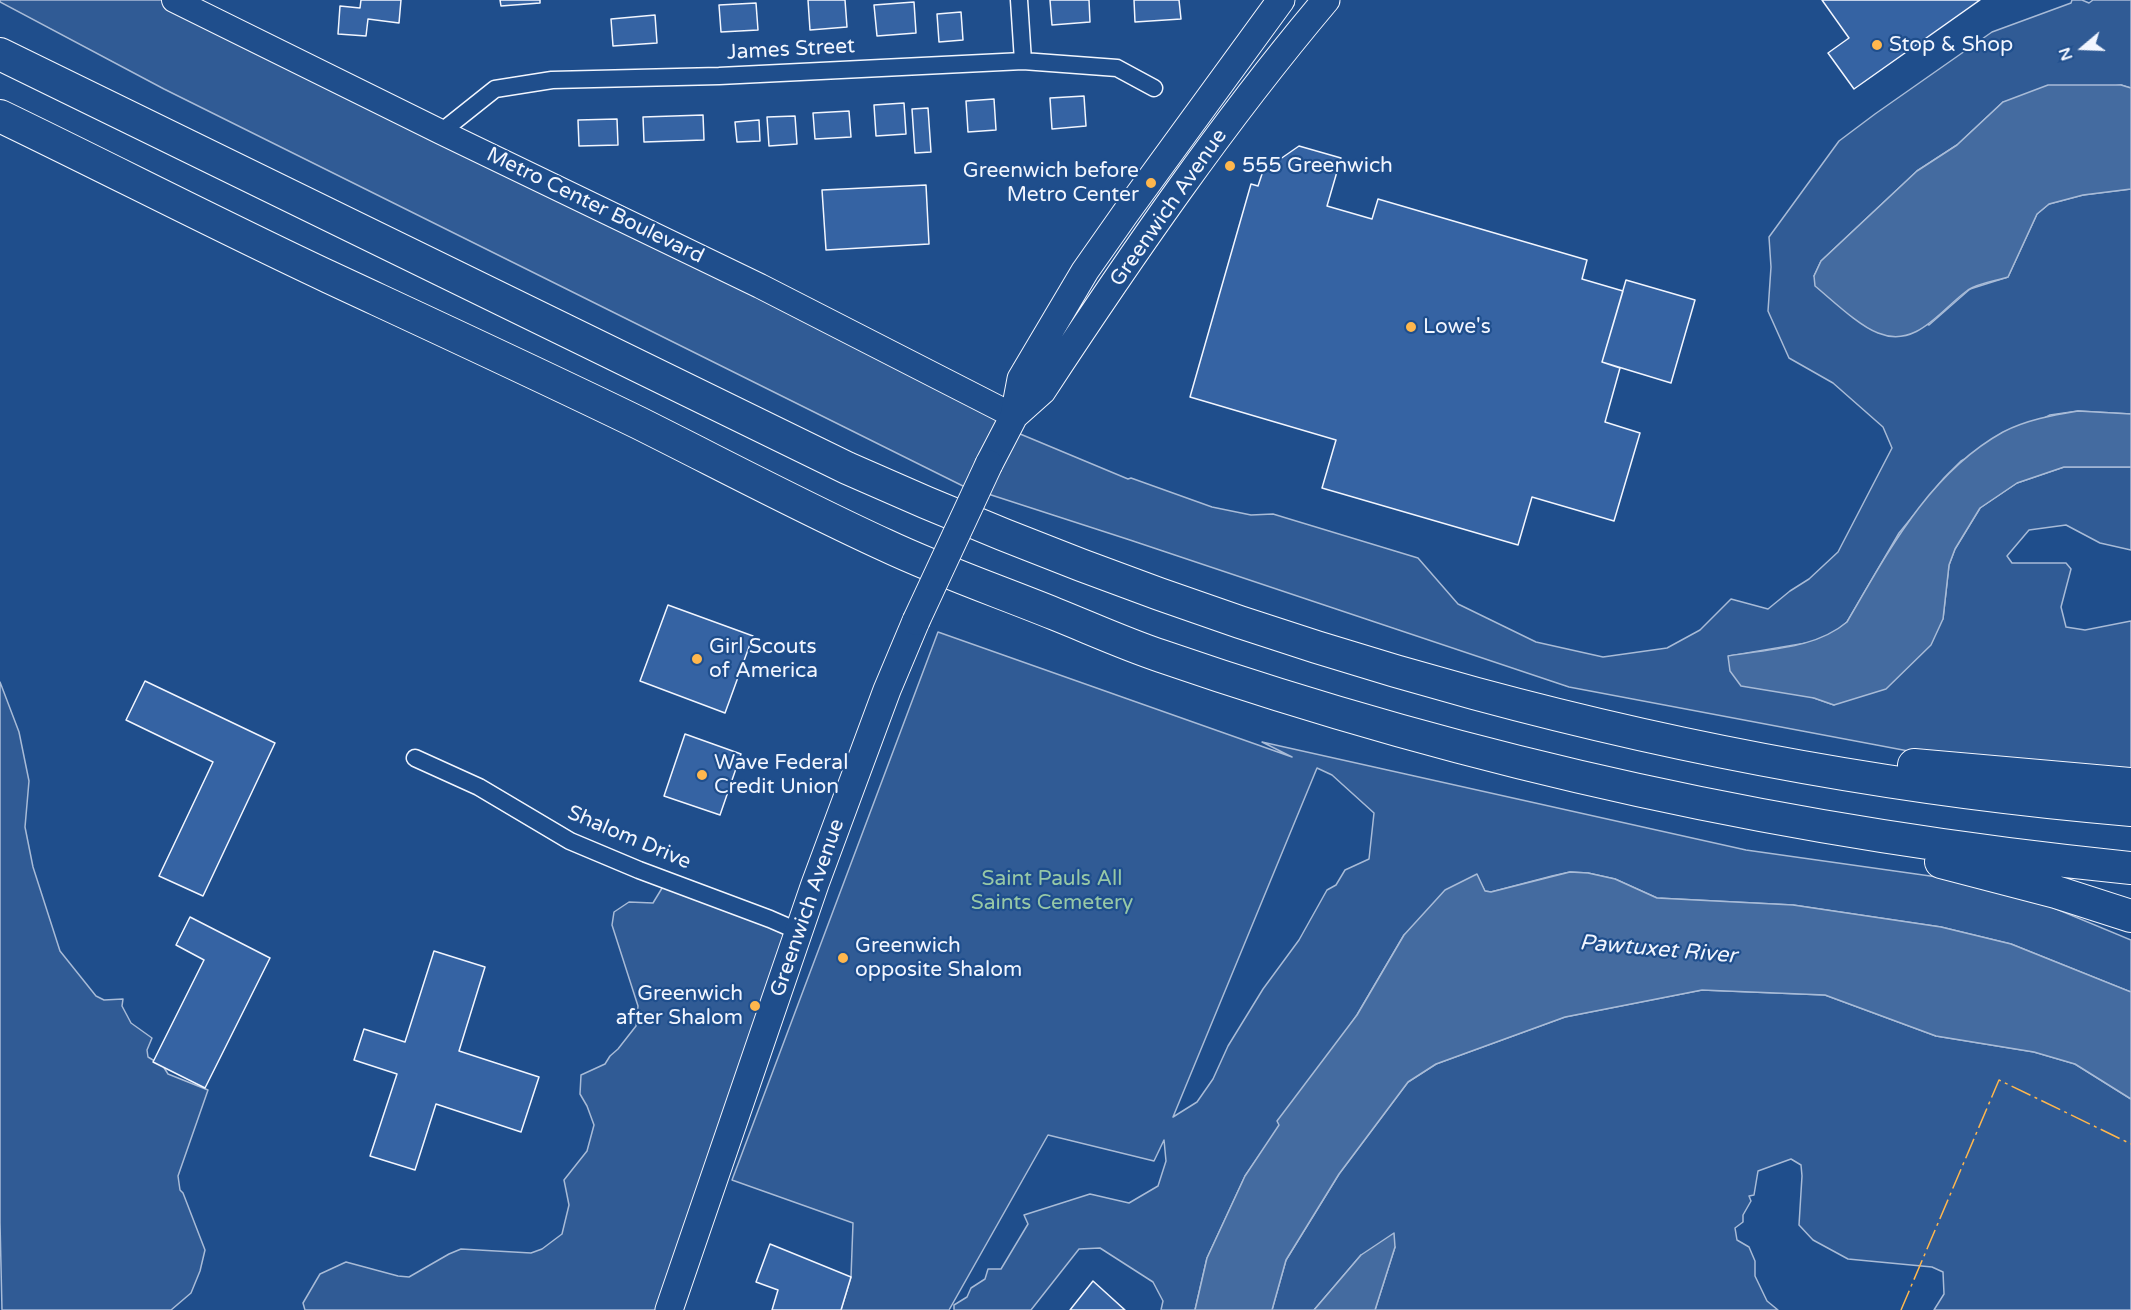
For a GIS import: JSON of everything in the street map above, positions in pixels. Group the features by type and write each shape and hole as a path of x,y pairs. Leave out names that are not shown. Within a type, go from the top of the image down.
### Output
{"highway":[{"path":"0,54 777,434 974,524 1152,593 1292,640 1488,697 1686,744 1776,762 1921,786 2131,810"},
{"path":"0,116 319,272 618,413 889,547 1156,655 1434,741 1610,784 1798,823 1976,850 2131,868"},
{"path":"1686,744 2131,784"},
{"path":"1798,823 2056,892 2131,916"}],"main road":[{"name":"Greenwich Avenue","path":"669,1310 815,884 872,731 916,621 989,464 1014,416 1021,379 1085,271 1281,0"},
{"name":"Greenwich Avenue","path":"1014,416 1042,390 1209,150 1281,53 1326,0"}],"street":[{"name":"Metro Center Boulevard","path":"174,0 760,286 1014,416"},
{"path":"1019,0 1023,61"},
{"name":"James Street","path":"441,132 495,88 552,80 719,76 1023,61 1117,68 1154,88"},
{"name":"Shalom Drive","path":"415,758 480,787 570,841 800,932"}],"shaded area":[{"path":"0,0 175,0 1014,416 1013,431 1128,479 1131,478 1212,507 1251,515 1273,514 1418,558 1458,604 1536,642 1603,657 1667,648 1700,630 1731,599 1768,609 1809,579 1838,552 1892,448 1883,427 1833,383 1789,358 1768,311 1771,267 1769,237 1839,141 1992,32 2071,3 2072,0 2089,3 2093,0 2131,0 2131,88 2121,85 2003,102 1957,145 1917,171 1821,261 1814,276 1929,325 1970,289 2008,277 2037,214 2049,204 2083,195 2131,189 2131,414 2078,411 2050,415 1961,461 1899,533 1847,622 1834,633 1812,642 1729,656 1814,698 1834,705 1943,619 1949,565 1955,549 1980,508 2017,483 2064,467 2131,467 2131,550 2100,543 2066,525 2029,530 2007,556 2012,563 2066,563 2071,569 2061,607 2066,627 2085,630 2131,621 2131,774 1919,753 1569,687 1130,540 971,490 164,89"},
{"name":"Saint Pauls All Saints Cemetery","path":"938,632 1292,757 1262,742 1746,850 2001,886 2131,940 2131,992 2011,944 1941,927 1793,905 1657,898 1615,879 1588,873 1570,872 1491,892 1485,891 1476,875 1404,935 1357,1015 1245,1176 1207,1258 1195,1310 1161,1310 1163,1301 1153,1282 1100,1248 1079,1249 1031,1310 954,1310 954,1305 967,1297 971,1288 985,1279 988,1269 1001,1269 1028,1224 1024,1215 1090,1194 1129,1203 1158,1186 1166,1161 1164,1140 1154,1161 1048,1135 949,1310 841,1310 851,1277 853,1223 732,1180","holes":["1317,768 1332,775 1374,813 1369,859 1345,870 1336,885 1327,890 1299,940 1263,989 1228,1046 1213,1079 1197,1102 1173,1117"]},
{"path":"0,682 19,732 29,781 25,827 33,867 60,951 96,996 104,1000 123,999 122,1006 131,1023 152,1038 147,1050 148,1057 163,1066 168,1074 208,1090 178,1176 180,1190 205,1250 191,1293 171,1310 2,1310"},
{"path":"670,875 796,932 671,1310 305,1310 303,1303 320,1274 346,1262 409,1277 461,1249 531,1253 542,1249 562,1234 569,1205 564,1180 587,1151 594,1125 580,1094 581,1075 605,1064 636,1026 638,1006 612,925 614,912 629,902 653,903"},
{"path":"1702,990 1825,995 1936,1036 2034,1052 2075,1064 2131,1099 2131,1310 1934,1310 1944,1294 1943,1272 1932,1267 1848,1259 1813,1240 1799,1225 1801,1165 1791,1159 1758,1171 1754,1195 1749,1196 1751,1201 1743,1215 1743,1222 1735,1228 1737,1240 1749,1247 1755,1261 1755,1276 1767,1301 1778,1310 1375,1310 1395,1247 1361,1255 1314,1310 1272,1310 1286,1260 1339,1174 1408,1082 1436,1064 1565,1017"}],"water":[{"path":"2048,85 2121,85 2131,88 2131,189 2083,195 2049,204 2037,214 2008,277 1968,290 1928,325 1905,336 1892,337 1871,330 1815,286 1814,276 1821,261 1917,171 1957,145 2003,102"},
{"path":"2078,411 2131,414 2131,467 2064,467 2017,483 1980,508 1955,549 1949,565 1943,619 1931,645 1886,689 1834,705 1814,698 1741,686 1730,671 1728,656 1806,643 1821,638 1847,622 1913,516 1953,469 1977,449 2003,432 2021,424"},
{"name":"Pawtuxet River","path":"1570,872 1615,879 1657,898 1793,905 1941,927 2011,944 2131,992 2131,1099 2075,1064 2034,1052 1936,1036 1825,995 1702,990 1565,1017 1436,1064 1408,1082 1339,1174 1286,1260 1272,1310 1195,1310 1207,1258 1245,1176 1279,1125 1277,1121 1357,1015 1404,935 1445,890 1477,874 1485,891 1491,892"},
{"path":"1394,1233 1395,1247 1375,1310 1314,1310 1361,1255"}],"building":[{"path":"361,0 401,0 399,23 368,19 366,36 338,34 340,6 360,8"},
{"path":"500,0 540,0 540,3 501,6"},
{"path":"808,0 845,0 847,27 810,30"},
{"path":"1050,0 1089,0 1090,22 1052,25"},
{"path":"1134,0 1179,0 1181,19 1135,22"},
{"name":"Stop & Shop","path":"1822,0 1980,0 1854,89 1828,53 1849,38"},
{"path":"914,2 916,33 877,36 874,5"},
{"path":"756,3 758,30 721,32 719,5"},
{"path":"961,12 963,40 939,42 937,14"},
{"path":"655,15 657,43 613,46 611,19"},
{"path":"1084,96 1086,126 1052,129 1050,98"},
{"path":"994,99 996,130 968,132 966,101"},
{"path":"904,103 906,134 876,136 874,105"},
{"path":"928,108 931,152 915,153 912,109"},
{"path":"849,111 851,137 815,139 813,113"},
{"path":"703,115 704,140 644,142 643,117"},
{"path":"795,116 797,144 769,146 767,117"},
{"path":"617,119 618,145 579,146 578,120"},
{"path":"759,120 760,141 737,142 735,122"},
{"name":"Lowe's","path":"1299,146 1341,158 1327,206 1372,219 1378,199 1587,260 1582,279 1623,291 1602,362 1620,368 1605,422 1640,433 1614,521 1532,497 1518,545 1322,488 1336,440 1190,397 1251,184 1258,186 1263,171"},
{"path":"926,185 929,244 826,250 822,190"},
{"path":"1626,280 1695,300 1671,383 1602,362"},
{"name":"Girl Scouts of America","path":"668,605 753,636 725,713 640,681"},
{"path":"145,681 275,743 203,896 159,876 213,762 126,720"},
{"name":"Wave Federal Credit Union","path":"685,734 741,754 720,815 664,796"},
{"path":"190,917 270,958 205,1088 153,1062 204,960 176,945"},
{"path":"434,951 485,967 459,1051 539,1077 521,1132 436,1104 415,1170 370,1156 397,1074 354,1060 364,1029 405,1042"},
{"path":"770,1244 851,1277 841,1310 772,1310 778,1290 756,1282"},
{"path":"1093,1281 1125,1310 1070,1310"}],"power":[{"path":"1901,1310 1999,1080 2131,1144"}],"place":[{"name":"Stop & Shop","path":"1877,45"},
{"name":"555 Greenwich","path":"1230,166"},
{"name":"Greenwich before Metro Center","path":"1151,183"},
{"name":"Lowe's","path":"1411,327"},
{"name":"Girl Scouts of America","path":"697,659"},
{"name":"Wave Federal Credit Union","path":"702,775"},
{"name":"Greenwich opposite Shalom","path":"843,958"},
{"name":"Greenwich after Shalom","path":"755,1006"}]}
